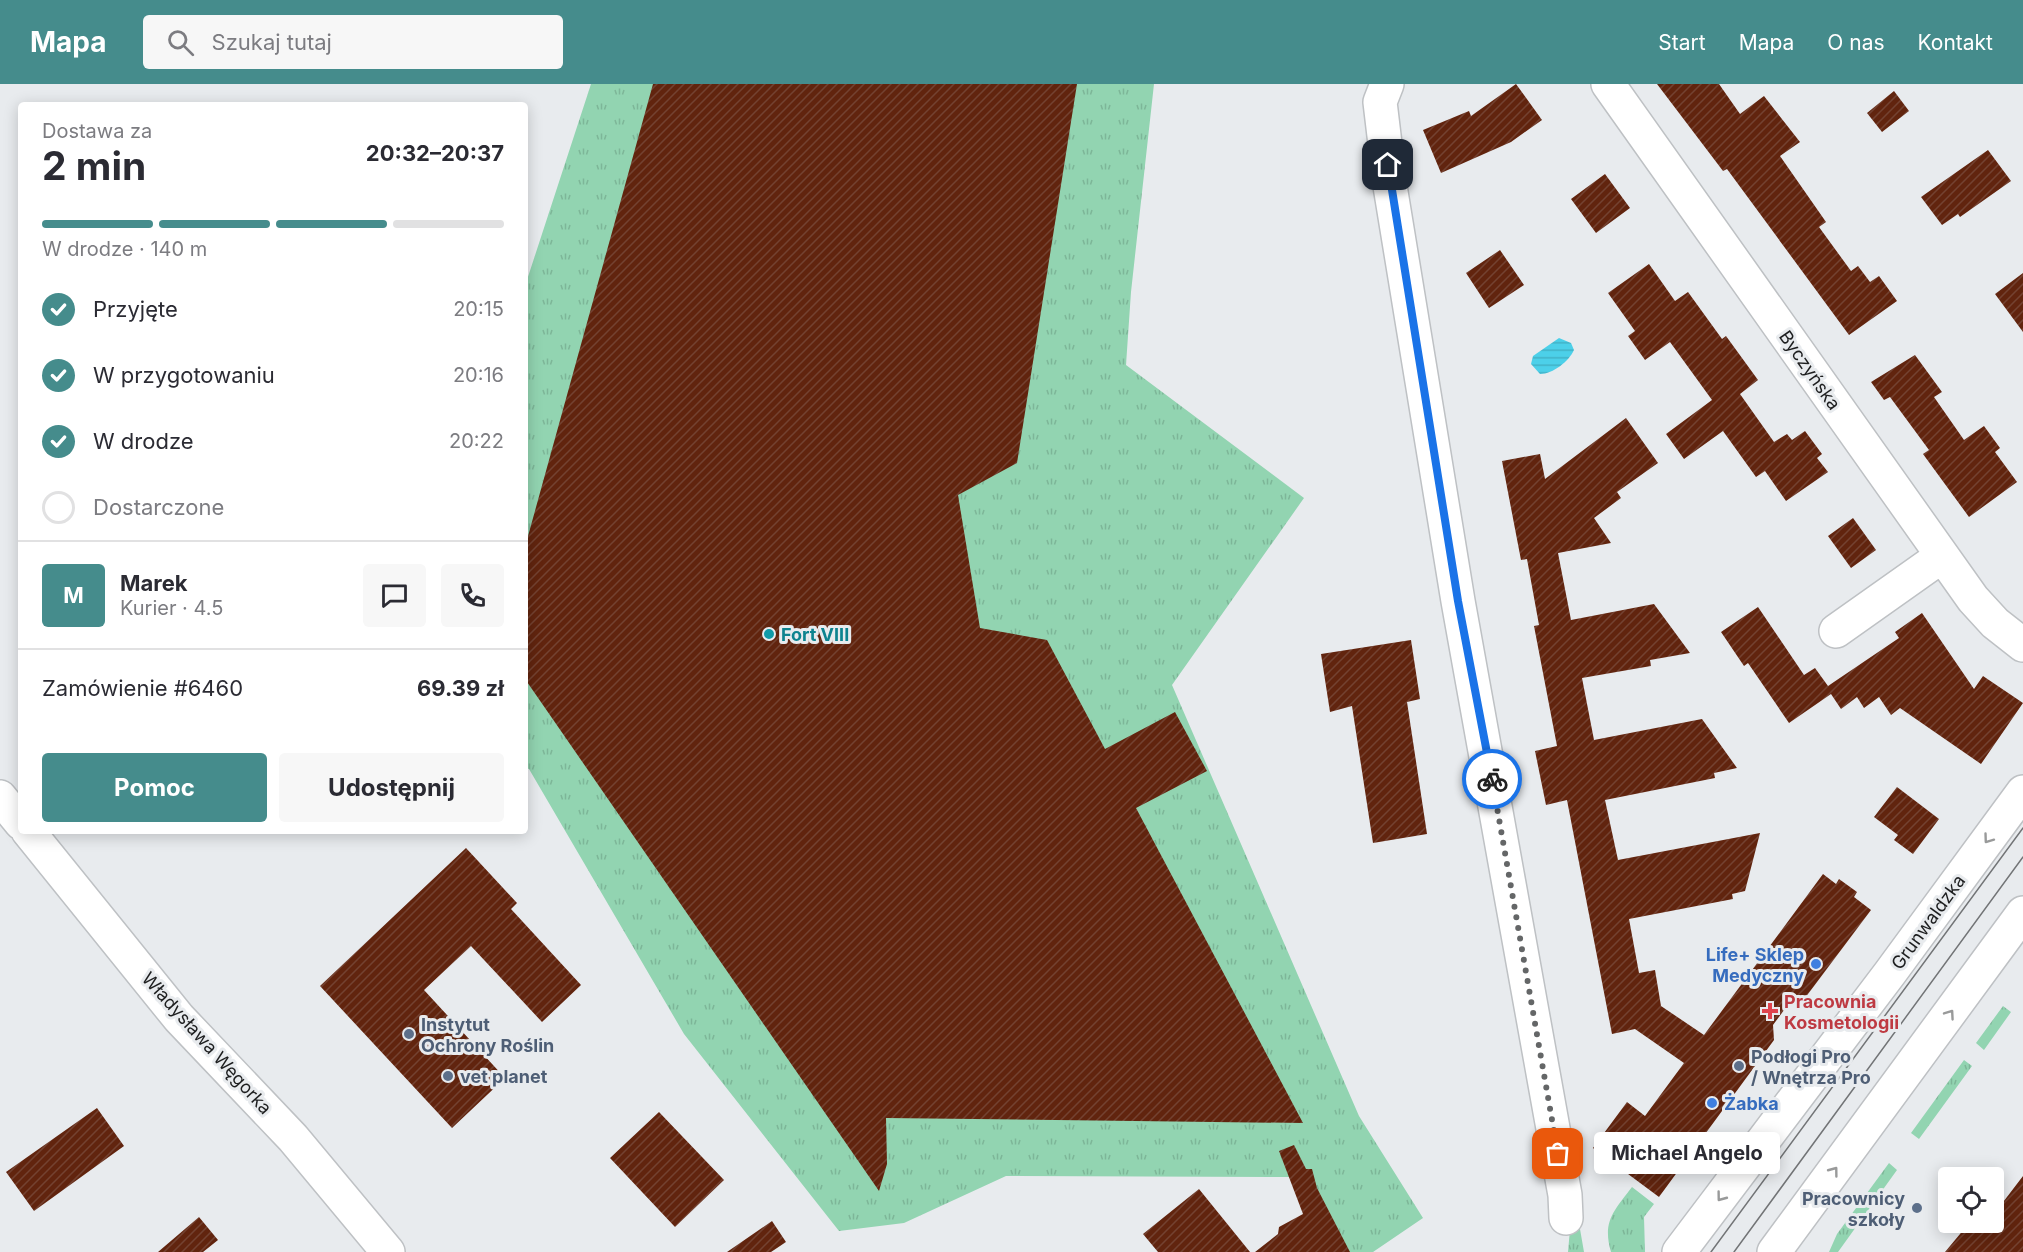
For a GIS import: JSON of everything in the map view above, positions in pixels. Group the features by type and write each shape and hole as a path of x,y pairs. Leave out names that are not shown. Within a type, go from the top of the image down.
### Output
{"street":[{"path":"1386,84 1380,102 1390,186 1458,601 1565,1195 1566,1218"},
{"name":"Byczyńska","path":"1608,84 1942,556 1983,611 2023,645"},
{"path":"1836,630 1942,556"},
{"name":"Grunwaldzka","path":"1679,1252 1890,973 2023,792"},
{"path":"0,797 18,819"},
{"name":"Władysława Węgorka","path":"30,834 179,1018 294,1138 388,1252"},
{"path":"1774,1252 2023,913"}],"green space":[{"name":"Fort VIII","path":"591,84 1154,84 1131,292 1126,365 1304,498 1172,685 1359,1116 1423,1218 1373,1252 1331,1252 1298,1177 1006,1176 904,1223 839,1231 684,1034 528,769 528,277"},
{"path":"2003,1006 2011,1012 1984,1050 1976,1043"},
{"path":"1964,1060 1972,1066 1919,1139 1911,1133"},
{"path":"1889,1163 1897,1170 1838,1252 1829,1252 1837,1234"},
{"path":"1632,1187 1654,1204 1644,1217 1645,1252 1611,1252 1608,1232 1611,1217"},
{"path":"1571,1218 1580,1229 1584,1252 1568,1252"}],"water":[{"path":"1559,338 1571,343 1574,350 1560,366 1550,372 1540,374 1531,364 1533,356"}],"building":[{"name":"Fort VIII","path":"653,84 1077,84 1017,463 958,495 980,628 1047,640 1105,749 1175,712 1207,771 1136,808 1303,1123 886,1118 887,1164 879,1191 528,683 528,536"},
{"path":"1516,84 1542,120 1511,142 1441,173 1423,130 1469,111 1471,116"},
{"path":"1657,84 1719,84 1740,114 1764,96 1800,142 1780,156 1826,222 1819,227 1851,271 1858,266 1870,282 1879,276 1897,301 1849,335 1727,169 1723,171"},
{"path":"1894,91 1909,111 1882,132 1867,113"},
{"path":"1988,150 2011,181 1960,217 1958,214 1942,225 1921,197"},
{"path":"1605,174 1630,208 1596,233 1571,199"},
{"path":"1500,250 1524,285 1489,308 1466,273"},
{"path":"1649,264 1675,301 1688,292 1722,339 1726,336 1758,380 1740,394 1774,442 1787,434 1792,440 1805,431 1822,454 1817,458 1828,472 1786,501 1765,471 1756,477 1723,431 1684,459 1666,434 1712,400 1670,342 1645,360 1628,336 1635,331 1608,293"},
{"path":"2023,273 2023,332 1995,294"},
{"path":"1915,355 1942,392 1934,397 1964,440 1984,426 2000,448 1995,452 2017,482 1969,517 1923,454 1929,450 1890,397 1884,400 1871,382"},
{"path":"1626,418 1658,463 1617,492 1621,498 1594,518 1611,543 1558,553 1571,620 1654,604 1690,653 1650,660 1651,666 1582,678 1594,740 1702,719 1737,768 1714,773 1715,778 1605,800 1618,860 1760,833 1745,891 1732,894 1733,899 1629,919 1639,973 1655,970 1661,1006 1704,1035 1823,874 1836,884 1839,879 1857,892 1854,897 1871,910 1802,1002 1798,1006 1787,1006 1773,1025 1774,1040 1659,1197 1593,1148 1627,1102 1645,1116 1684,1063 1635,1029 1612,1034 1567,800 1546,805 1535,751 1557,746 1534,626 1539,625 1527,559 1521,560 1502,461 1540,454 1545,479"},
{"path":"1853,518 1876,550 1851,568 1828,536"},
{"path":"1758,607 1804,675 1815,668 1828,686 1899,638 1895,632 1922,613 1974,689 1983,676 2023,703 1981,764 1900,708 1891,715 1879,697 1864,708 1857,697 1841,709 1831,694 1789,723 1748,663 1744,666 1721,632"},
{"path":"1411,640 1420,699 1407,702 1427,834 1373,843 1352,706 1330,712 1321,654"},
{"path":"1897,787 1939,819 1913,854 1894,840 1898,835 1874,817"},
{"path":"466,848 517,903 511,909 581,985 542,1022 471,946 424,990 505,1078 452,1128 320,986"},
{"path":"97,1108 124,1146 34,1211 6,1172"},
{"path":"659,1112 724,1180 675,1227 610,1158"},
{"path":"1294,1145 1306,1169 1312,1169 1317,1188 1350,1252 1255,1252 1278,1234 1279,1227 1303,1214 1279,1151"},
{"path":"2023,1176 2023,1252 1945,1252 1961,1233 2004,1233 2004,1201"},
{"path":"1199,1189 1250,1252 1158,1252 1143,1234"},
{"path":"199,1217 218,1240 203,1252 158,1252"},
{"path":"772,1221 786,1242 771,1252 727,1252"}],"tram line":[{"path":"1711,1252 2023,828"},
{"path":"1734,1252 2023,857"}],"way so far":[{"path":"1492,779 1558,1154"}],"place":[{"name":"Fort VIII","path":"769,634"},
{"name":"Life+ Sklep Medyczny","path":"1816,964"},
{"name":"Pracownia Kosmetologii","path":"1770,1011"},
{"name":"Instytut Ochrony Roślin","path":"409,1034"},
{"name":"Podłogi Pro / Wnętrza Pro","path":"1739,1066"},
{"name":"vet planet","path":"448,1076"},
{"name":"Żabka","path":"1712,1103"},
{"name":"Michael Angelo","path":"1558,1154"},
{"name":"Pracownicy szkoły","path":"1917,1208"}],"route":[{"path":"1388,165 1458,601 1492,779"}]}
